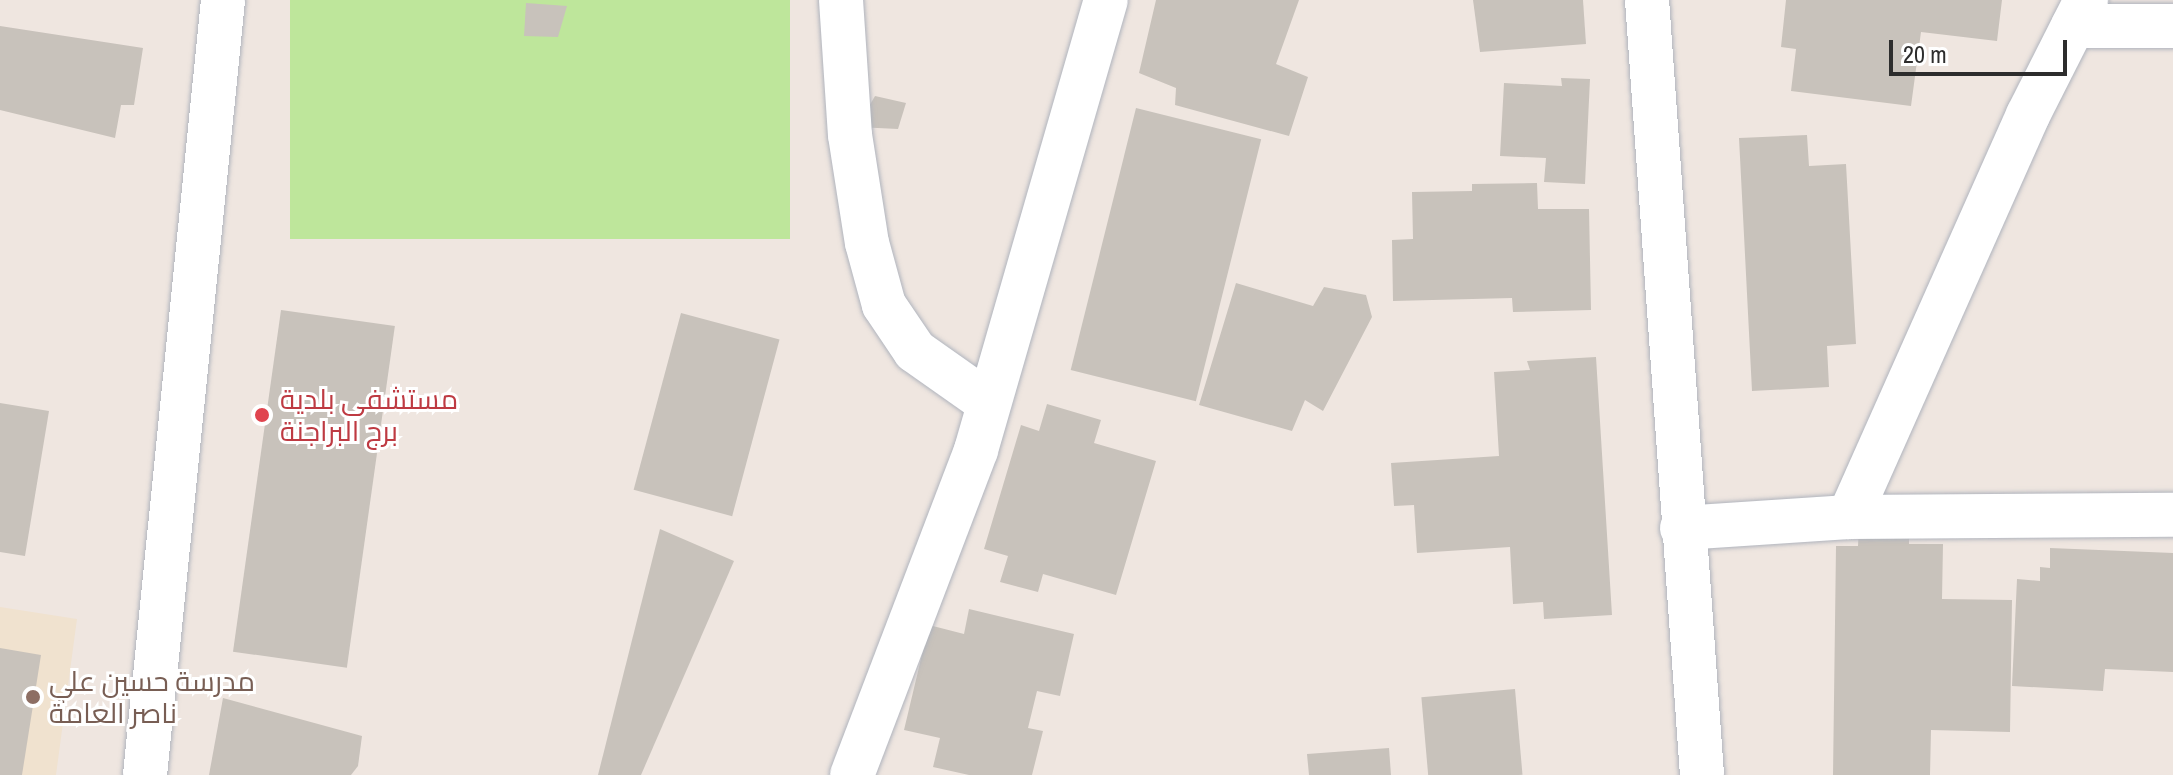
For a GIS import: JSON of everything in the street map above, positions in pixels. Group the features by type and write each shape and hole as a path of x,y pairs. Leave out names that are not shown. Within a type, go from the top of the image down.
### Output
{"street":[{"path":"145,775 223,0"},
{"path":"841,0 850,135 867,243 884,305 915,351 989,403"},
{"path":"852,775 976,450 1106,0"},
{"path":"1647,0 1682,528 1702,775"},
{"path":"1849,517 2015,143 2079,13 2173,26"},
{"path":"1682,528 1849,517 2173,515"}],"shaded area":[{"name":"مدرسة حسين علي ناصر العامة","path":"0,607 77,619 56,775 0,775"}],"green space":[{"path":"290,0 790,0 790,239 290,239"}],"building":[{"path":"1156,0 1299,0 1276,64 1308,77 1289,136 1175,105 1176,88 1139,73"},
{"path":"1473,0 1583,0 1586,44 1480,52"},
{"path":"1786,0 2002,0 1997,41 1921,32 1911,106 1791,91 1796,49 1781,47"},
{"path":"526,3 567,6 558,37 524,36"},
{"path":"0,26 143,48 134,105 121,105 115,138 0,110"},
{"path":"1561,78 1590,79 1585,184 1544,182 1546,158 1500,156 1504,83 1562,86"},
{"path":"875,96 906,103 898,129 857,127"},
{"path":"1136,108 1261,139 1196,401 1071,370"},
{"path":"1807,135 1809,166 1846,164 1856,344 1827,346 1829,387 1752,391 1739,138"},
{"path":"1537,183 1538,209 1589,209 1591,310 1513,312 1512,298 1393,301 1392,240 1413,239 1412,192 1472,191 1472,184"},
{"path":"1236,283 1313,306 1324,287 1366,295 1372,317 1323,411 1305,400 1292,431 1199,405"},
{"path":"281,310 395,326 347,668 233,652"},
{"path":"681,313 780,339 732,516 634,490"},
{"path":"1596,357 1612,615 1544,619 1543,602 1513,604 1510,547 1417,553 1414,505 1394,506 1391,463 1499,456 1494,372 1530,370 1527,361"},
{"path":"0,403 49,411 25,556 0,552"},
{"path":"1047,404 1101,420 1094,443 1156,461 1116,595 1043,574 1038,592 1000,582 1008,556 984,549 1021,425 1039,431"},
{"path":"1859,527 1909,527 1909,544 1943,544 1942,599 2012,600 2010,732 1931,730 1930,775 1833,775 1836,546 1858,546"},
{"path":"660,529 734,561 641,775 598,775"},
{"path":"2050,548 2173,553 2173,672 2105,669 2103,691 2012,686 2017,579 2040,581 2040,567 2050,568"},
{"path":"969,609 1074,634 1060,696 1037,691 1028,728 1043,731 1032,775 969,775 933,767 940,738 904,730 929,625 964,634"},
{"path":"0,648 41,655 22,775 0,775"},
{"path":"1515,689 1522,775 1428,775 1421,697"},
{"path":"223,698 362,736 358,766 351,775 209,775"},
{"path":"1389,748 1391,775 1309,775 1307,754"}],"place":[{"name":"مستشفی بلدیة برج البراجنة","path":"262,415"},
{"name":"مدرسة حسين علي ناصر العامة","path":"33,697"}]}
